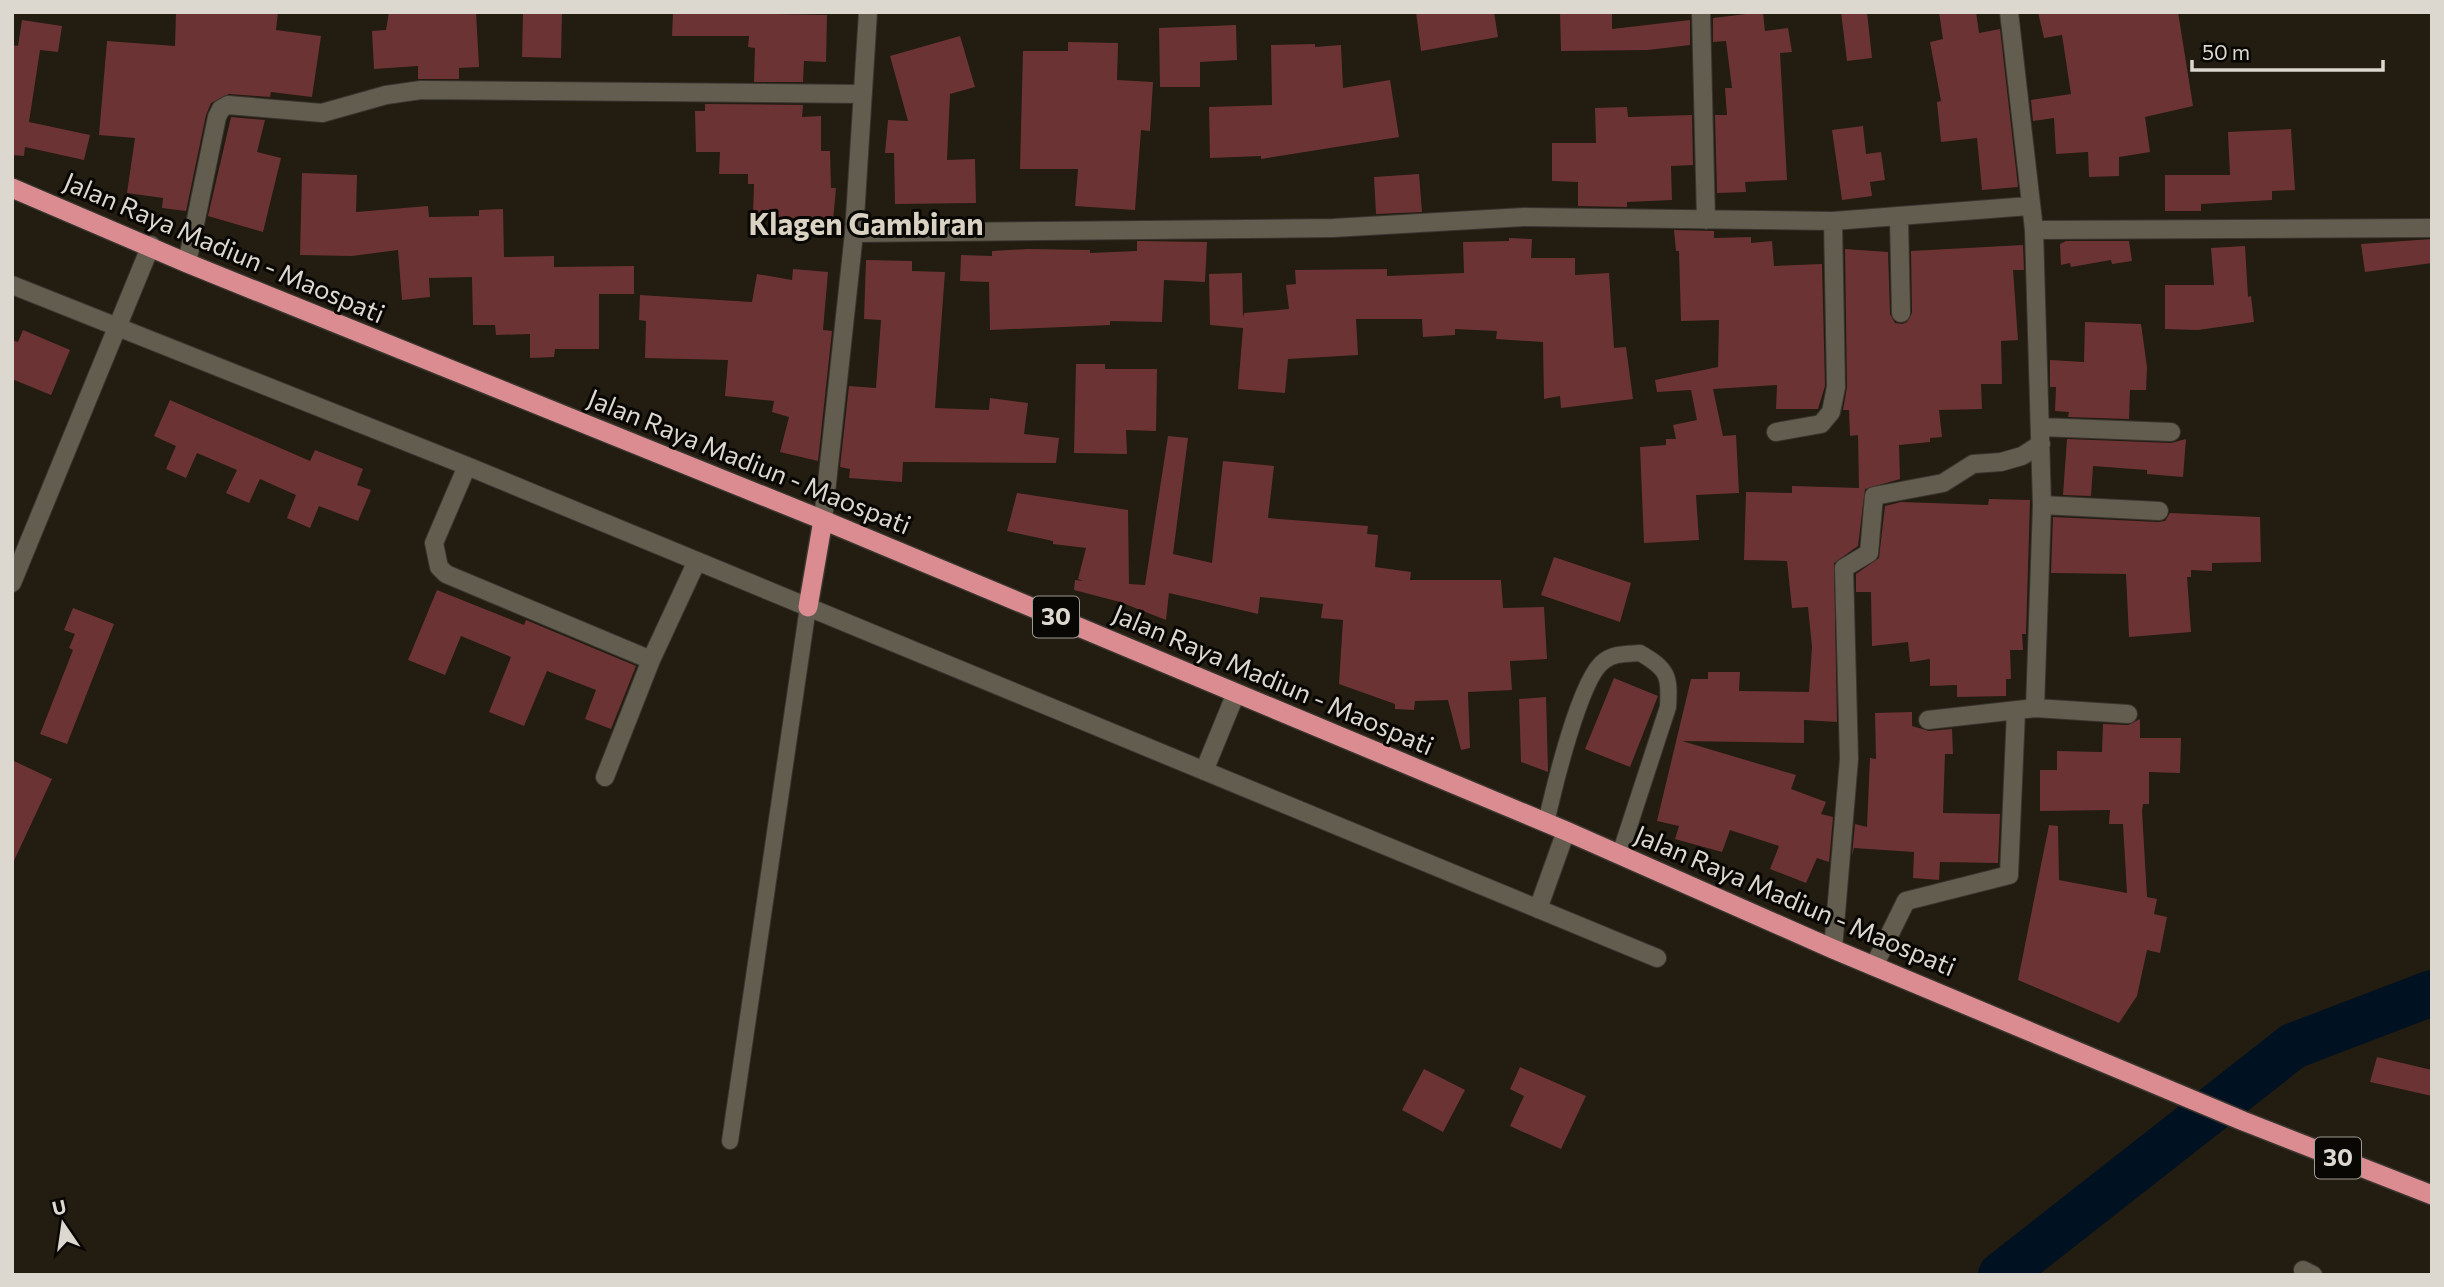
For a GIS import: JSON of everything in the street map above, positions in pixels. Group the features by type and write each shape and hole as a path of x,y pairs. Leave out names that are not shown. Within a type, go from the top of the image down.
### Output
{"highway":[{"name":"Jalan Raya Madiun - Maospati","path":"12,188 151,245 187,263 823,520 1566,831 1874,966 2243,1121 2432,1195"},
{"path":"808,607 823,520"}],"street":[{"path":"823,520 854,233 868,12"},
{"path":"1701,12 1706,220"},
{"path":"2009,12 2029,205 2034,230 2042,505 2035,709"},
{"path":"187,263 217,117 221,109 228,105 322,113 386,95 421,90 863,94"},
{"path":"854,233 1333,228 1524,217 1833,221 1899,218 2029,205"},
{"path":"1899,218 1901,313"},
{"path":"1776,432 1821,424 1831,412 1836,387 1833,221"},
{"path":"2034,230 2432,228"},
{"path":"12,583 19,545 151,245"},
{"path":"12,285 116,329 467,466 1657,958"},
{"path":"1833,948 1850,759 1844,568 1869,553 1874,496 1943,483 1973,464 2001,462 2022,456 2041,436 2171,432"},
{"path":"467,466 435,543 439,568 446,574 651,660"},
{"path":"2042,505 2159,511"},
{"path":"605,777 651,660 697,561"},
{"path":"1204,771 1236,693"},
{"path":"1928,720 2035,709 2128,714"},
{"path":"1874,966 1906,901 2009,875 2016,711"},
{"path":"1538,909 1566,831"}],"lane":[{"path":"730,1141 808,607"},
{"path":"1546,823 1564,748 1593,675 1602,662 1619,654 1640,653 1665,671 1670,682 1668,707 1620,854"}],"building":[{"path":"176,12 278,12 276,30 321,36 312,97 271,92 270,97 229,94 211,103 206,115 186,211 162,208 163,198 127,193 135,138 99,135 107,41 175,46"},
{"path":"389,12 476,12 479,67 459,68 459,79 418,79 418,66 374,69 372,31 386,30"},
{"path":"523,12 562,12 561,58 522,57"},
{"path":"673,12 827,15 826,62 804,61 803,82 754,82 755,48 748,47 749,36 672,36"},
{"path":"1416,12 1494,12 1498,37 1421,51"},
{"path":"1560,12 1612,12 1612,29 1690,20 1690,45 1648,50 1561,51"},
{"path":"1763,12 1765,31 1788,28 1792,52 1780,53 1787,180 1745,182 1746,192 1717,193 1715,115 1727,115 1725,88 1732,88 1726,41 1713,42 1713,18"},
{"path":"1841,12 1867,12 1872,58 1847,61"},
{"path":"1939,12 1976,12 1979,33 2000,29 2018,187 1982,190 1977,138 1941,142 1937,102 1941,101 1930,42 1943,39"},
{"path":"2038,12 2178,12 2193,106 2145,117 2150,152 2119,157 2119,176 2089,177 2088,152 2056,154 2054,118 2033,121 2031,100 2071,94 2062,35 2044,38"},
{"path":"22,20 62,26 58,52 40,50 29,122 90,135 84,160 25,147 24,156 12,155 12,45 18,46"},
{"path":"1236,25 1237,60 1200,62 1200,87 1160,87 1159,28"},
{"path":"960,36 975,87 950,94 947,160 975,159 976,203 895,204 894,153 885,153 888,120 908,121 890,56"},
{"path":"1068,42 1118,43 1117,80 1153,82 1150,131 1141,130 1135,210 1075,206 1078,169 1020,169 1023,51 1068,51"},
{"path":"1315,44 1315,47 1341,45 1343,88 1390,80 1399,137 1261,159 1261,156 1210,158 1209,107 1272,105 1271,45"},
{"path":"705,104 803,105 802,117 821,116 821,151 830,151 831,188 836,188 833,221 753,216 754,184 748,184 748,174 719,174 720,152 696,152 695,111 705,111"},
{"path":"1627,107 1628,117 1692,115 1693,165 1671,166 1672,200 1627,202 1627,207 1578,206 1578,182 1552,181 1552,143 1596,143 1595,108"},
{"path":"231,117 265,120 257,152 281,158 263,232 208,216"},
{"path":"1863,126 1866,154 1881,152 1885,180 1870,182 1872,196 1842,200 1832,130"},
{"path":"2291,129 2295,190 2272,191 2272,200 2201,204 2201,211 2165,211 2165,175 2230,175 2228,132"},
{"path":"302,173 357,175 356,212 428,206 429,217 479,216 479,210 503,209 504,257 554,256 554,267 634,266 634,294 599,294 599,349 555,349 554,357 530,358 530,334 496,335 495,325 473,325 472,277 429,278 430,297 402,300 398,250 352,256 300,255"},
{"path":"1419,174 1422,212 1376,214 1374,177"},
{"path":"1674,230 1714,231 1714,238 1751,237 1751,243 1772,241 1774,266 1822,264 1825,386 1818,409 1776,409 1777,385 1713,389 1723,436 1736,435 1739,493 1696,495 1699,540 1644,543 1640,447 1666,445 1666,439 1676,439 1673,425 1697,420 1691,390 1657,392 1655,380 1718,367 1719,320 1681,321 1679,251 1676,251"},
{"path":"1509,238 1532,239 1531,258 1575,258 1575,275 1609,273 1614,348 1626,347 1633,399 1561,408 1560,396 1544,399 1543,342 1496,339 1497,331 1455,329 1455,335 1423,337 1422,319 1356,319 1358,355 1288,359 1285,393 1238,389 1243,328 1210,325 1209,274 1242,273 1243,318 1244,313 1289,309 1286,285 1296,284 1295,270 1387,269 1387,276 1464,273 1463,242 1509,241"},
{"path":"2432,239 2432,263 2365,272 2361,244"},
{"path":"1137,241 1207,242 1205,282 1164,280 1162,322 1110,321 1110,325 990,330 989,282 960,281 961,255 992,256 992,251 1028,249 1090,250 1090,253 1137,251"},
{"path":"2066,241 2129,241 2132,261 2112,264 2111,260 2071,267 2070,263 2061,265 2060,244"},
{"path":"2023,245 2024,270 2013,270 2018,340 2001,341 2002,384 1981,384 1982,409 1939,410 1942,437 1930,438 1930,442 1899,445 1900,479 1865,489 1858,546 1834,563 1837,722 1804,720 1804,743 1682,741 1796,775 1791,789 1826,802 1821,814 1833,817 1829,862 1817,858 1806,883 1770,869 1779,846 1730,830 1722,852 1675,839 1679,826 1657,821 1691,679 1708,679 1708,672 1740,672 1739,691 1809,692 1812,647 1808,607 1792,608 1787,561 1744,560 1746,492 1792,493 1792,486 1859,488 1858,435 1850,436 1849,410 1843,410 1847,387 1845,249 1888,252 1890,314 1895,323 1902,324 1907,322 1912,313 1911,251"},
{"path":"2245,246 2248,297 2251,296 2254,322 2198,330 2165,329 2165,285 2214,285 2211,248"},
{"path":"866,260 912,261 912,271 945,272 935,408 989,410 990,398 1028,403 1024,434 1059,438 1056,463 903,462 902,482 849,478 850,469 840,467 849,386 876,388 881,320 864,319"},
{"path":"793,269 828,272 823,330 832,331 818,461 780,452 789,417 772,412 774,401 725,396 728,360 645,358 646,321 639,320 640,295 752,302 757,274 792,280"},
{"path":"2085,322 2141,324 2147,367 2146,390 2130,390 2129,419 2068,417 2069,412 2055,411 2056,387 2050,387 2050,360 2084,362"},
{"path":"23,330 70,350 51,395 12,379 12,340 18,342"},
{"path":"1076,364 1105,364 1105,369 1157,369 1156,431 1126,430 1127,454 1074,453"},
{"path":"170,400 310,461 315,450 363,469 357,485 371,490 358,521 319,506 310,528 287,518 296,495 260,479 249,503 226,493 237,470 197,453 186,478 166,469 176,446 154,436"},
{"path":"1168,436 1188,438 1173,554 1212,563 1223,461 1274,466 1268,518 1368,526 1367,534 1378,535 1375,567 1411,572 1410,580 1501,580 1503,608 1544,607 1547,659 1510,661 1512,690 1468,692 1470,748 1461,750 1448,700 1415,701 1414,710 1395,709 1395,704 1339,684 1343,620 1321,618 1323,604 1260,597 1258,614 1169,593 1166,620 1120,602 1074,590 1075,580 1083,581 1078,579 1086,548 1053,544 1053,541 1007,531 1017,493 1128,510 1129,584 1145,585"},
{"path":"2067,439 2171,443 2186,439 2183,477 2147,474 2147,470 2093,466 2091,496 2063,495"},
{"path":"1989,499 2030,500 2026,634 2022,634 2023,650 2010,650 2011,679 2006,679 2006,696 1957,697 1957,685 1930,686 1930,659 1910,662 1908,642 1872,646 1871,592 1856,592 1856,574 1879,558 1885,506 1901,502 1988,505"},
{"path":"2170,513 2260,517 2261,562 2212,563 2212,571 2191,570 2191,577 2187,577 2191,632 2129,637 2126,574 2051,573 2053,517 2158,522 2165,521"},
{"path":"1554,557 1631,583 1620,622 1541,595"},
{"path":"437,590 524,625 526,620 636,666 611,729 585,719 596,690 547,671 524,726 489,712 511,657 461,636 445,675 408,660"},
{"path":"73,608 114,624 67,744 40,734 73,650 69,648 75,634 64,630"},
{"path":"1614,678 1658,696 1630,767 1585,749"},
{"path":"1546,697 1548,772 1521,762 1519,699"},
{"path":"1912,712 1912,726 1929,731 1952,729 1953,754 1945,754 1943,813 2000,814 1998,863 1940,862 1939,880 1913,878 1914,852 1854,848 1852,856 1855,824 1867,827 1870,758 1876,759 1875,713"},
{"path":"2140,719 2140,738 2181,738 2180,773 2149,772 2149,804 2143,804 2142,811 2147,897 2157,899 2154,914 2167,917 2160,953 2147,950 2137,996 2119,1023 2018,980 2049,825 2058,826 2059,880 2127,893 2123,824 2109,824 2110,810 2040,811 2040,770 2057,770 2057,751 2102,752 2103,724 2128,725"},
{"path":"12,760 52,779 12,865"},
{"path":"2377,1057 2432,1070 2432,1096 2370,1082"},
{"path":"1520,1067 1586,1096 1561,1149 1510,1126 1524,1096 1510,1089"},
{"path":"1424,1069 1465,1090 1443,1132 1402,1110"}],"waterway":[{"path":"2001,1275 2293,1046 2432,993"}],"district":[{"name":"Klagen Gambiran","path":"866,225"}]}
